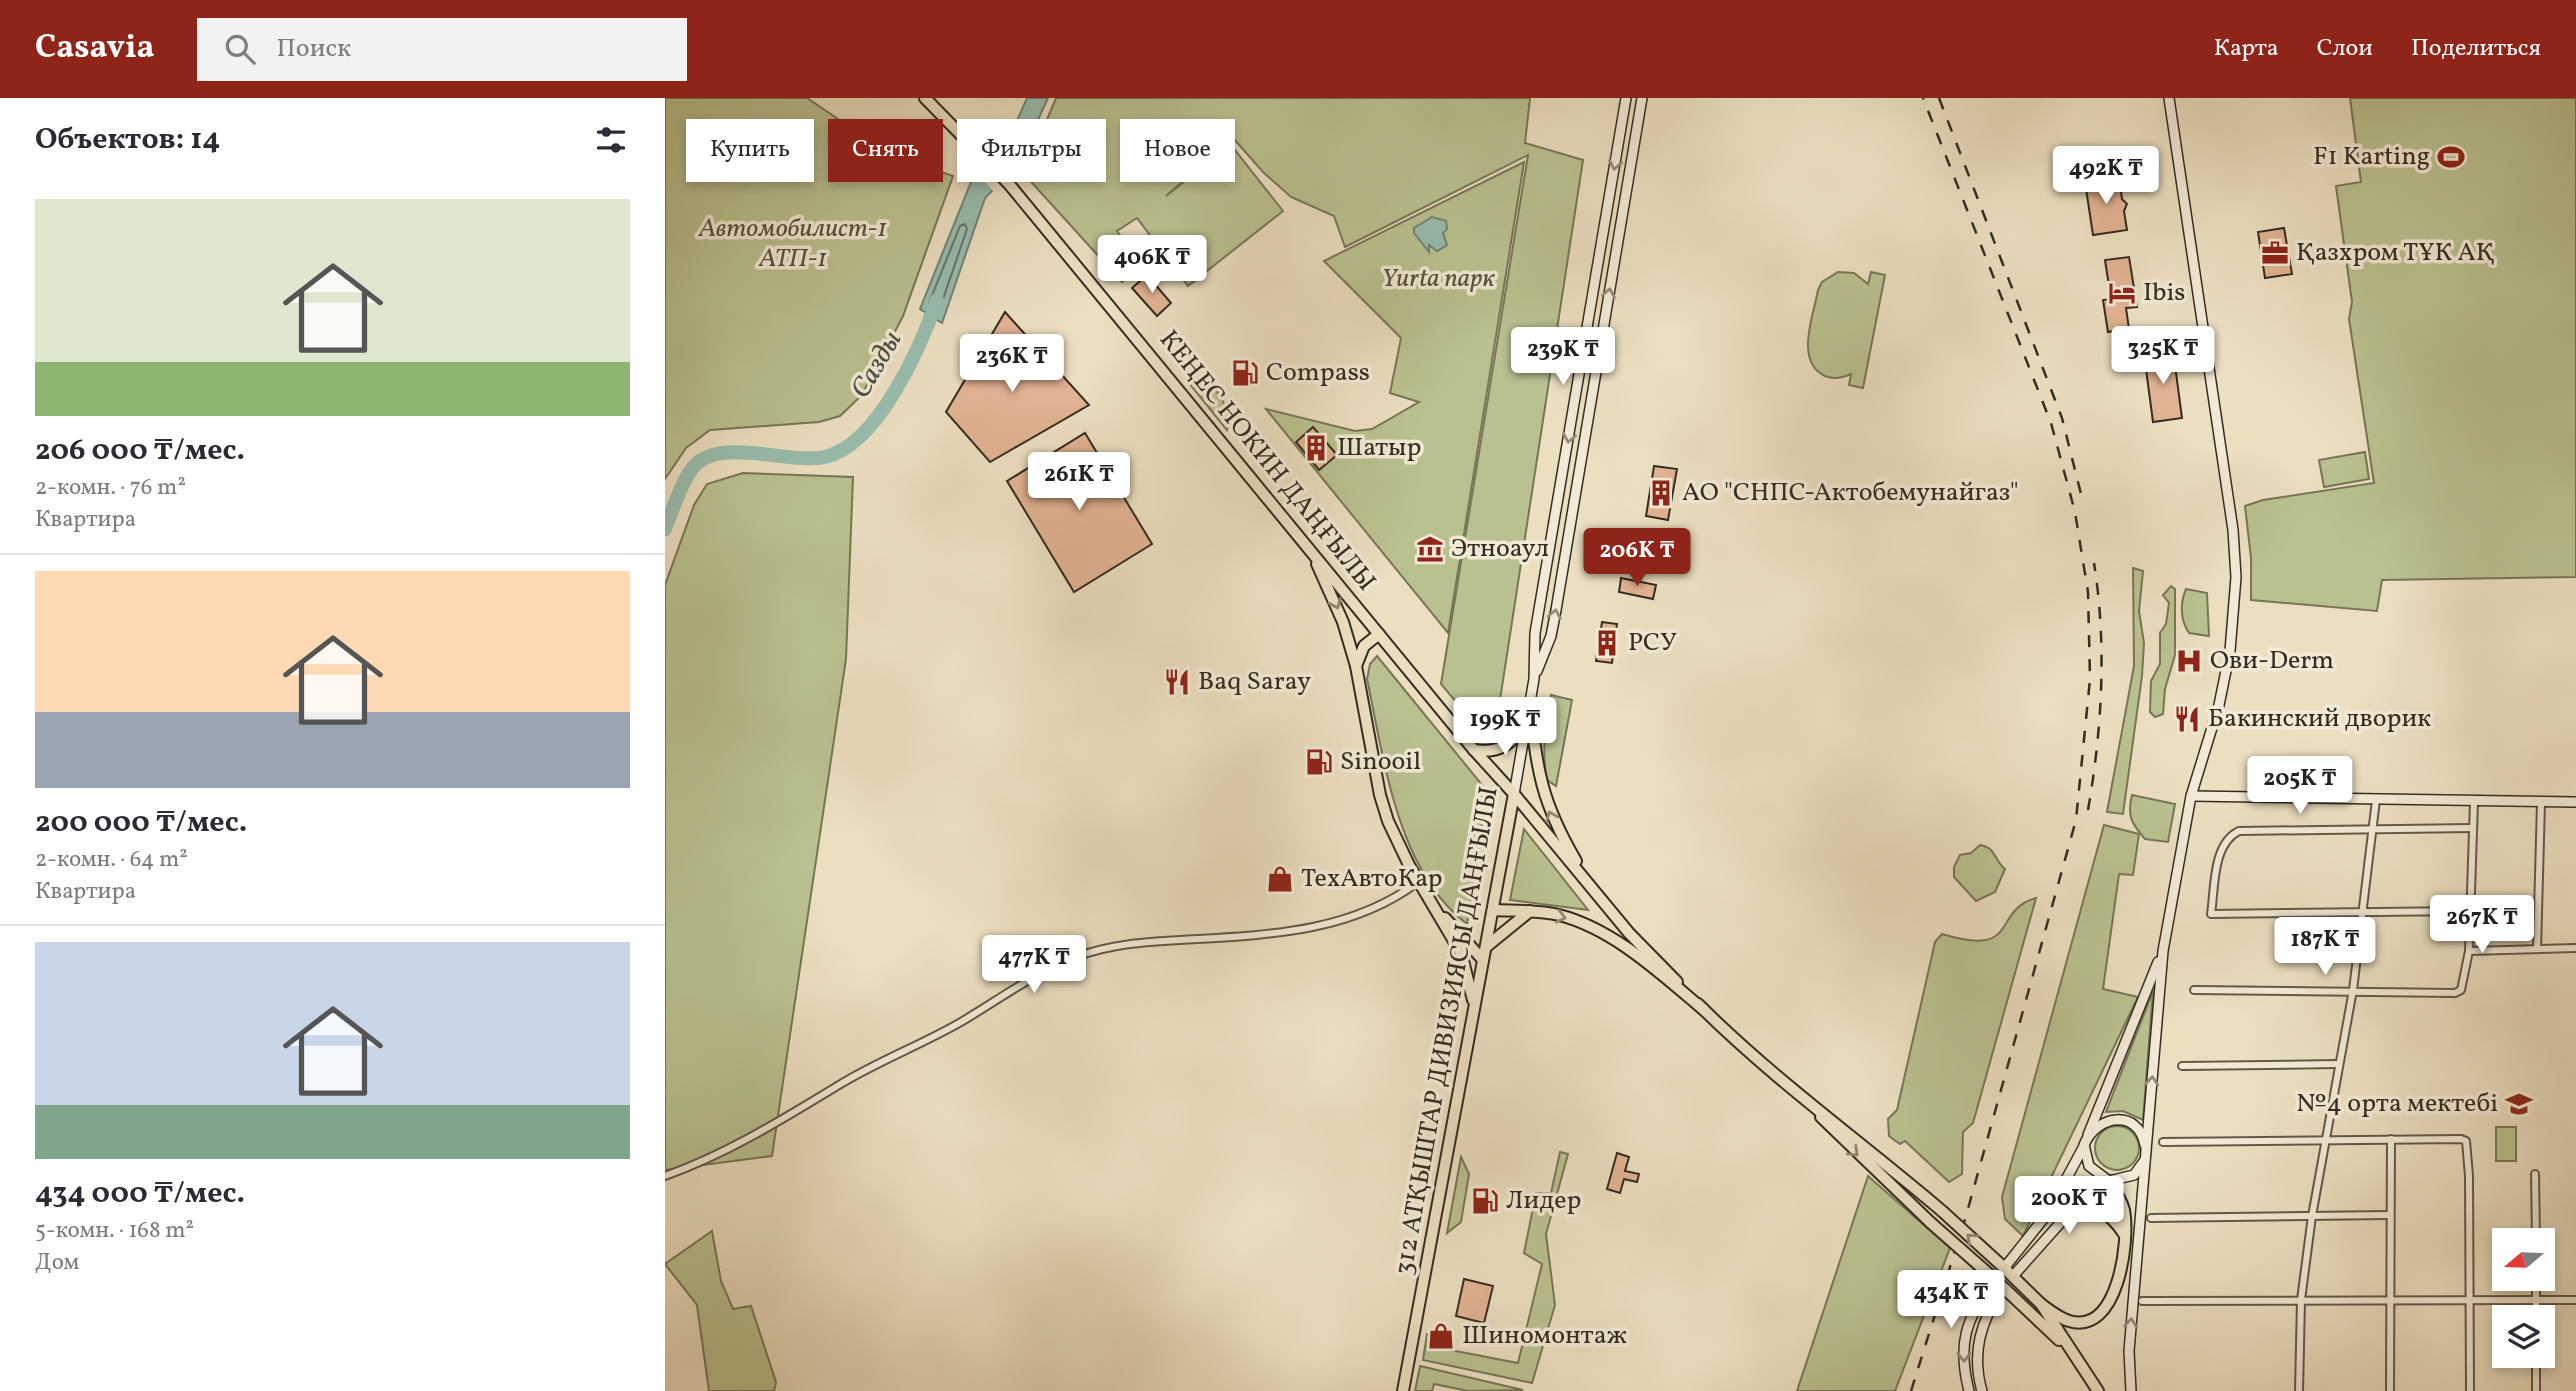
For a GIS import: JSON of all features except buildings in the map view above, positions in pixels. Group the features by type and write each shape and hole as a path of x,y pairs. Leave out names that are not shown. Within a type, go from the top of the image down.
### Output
{"main road":[{"name":"КЕҢЕС НОКИН ДАҢҒЫЛЫ","path":"925,98 1009,184 1597,897"},
{"name":"312 АТҚЫШТАР ДИВИЗИЯСЫ ДАҢҒЫЛЫ","path":"1403,1391 1530,703 1534,679 1535,633 1626,98"},
{"name":"312 АТҚЫШТАР ДИВИЗИЯСЫ ДАҢҒЫЛЫ","path":"1534,679 1551,636 1642,98"},
{"path":"2131,1391 2129,1351 2163,951 2191,796 2219,705 2229,651 2236,578 2232,530 2169,98"},
{"path":"1565,463 1580,466"},
{"path":"1307,545 1337,606 1356,666 1380,795 1392,829 1418,882 1461,953 1473,1002"},
{"path":"1549,557 1564,560"},
{"path":"1356,666 1364,646 1379,634"},
{"path":"1530,703 1543,795 1554,824 1597,897 1704,1010"},
{"path":"1474,750 1495,751 1504,748 1526,725"},
{"path":"2191,796 2576,802"},
{"path":"1435,908 1483,960"},
{"path":"1493,909 1556,914 1583,923 1615,941 1704,1010 1807,1102 1836,1135 1931,1223 2052,1331 2084,1368"},
{"path":"1487,946 1530,911"},
{"path":"2002,1265 2048,1213 2084,1145 2163,951"},
{"path":"1807,1102 1842,1126 2002,1265 2041,1304 2098,1391"},
{"path":"2014,1275 2070,1212 2109,1181 2134,1175 2146,1154 2140,1131 2124,1120 2104,1121 2088,1135"},
{"path":"2041,1304 2071,1322 2087,1320 2101,1313 2111,1302 2118,1281 2124,1234 2123,1210 2109,1181 2096,1174 2089,1166 2084,1145"},
{"path":"2070,1212 2086,1208 2099,1209 2109,1214 2124,1234"},
{"path":"1969,1391 1963,1358 1964,1339 1969,1317 1991,1278"},
{"path":"1982,1391 1976,1358 1979,1339 1987,1312 2002,1288"}],"street":[{"path":"2299,1391 2301,1300 2312,1216 2353,990 2375,829 2376,800"},
{"path":"2194,990 2455,993 2461,990 2469,951 2468,911 2474,802"},
{"path":"2537,949 2542,802"},
{"path":"2468,911 2211,914 2218,858 2232,834 2239,831 2473,828"},
{"path":"665,1176 689,1167 804,1109 840,1085 957,1024 1076,957 1123,943 1282,933 1332,923 1381,905 1418,882"},
{"path":"2469,951 2576,948"},
{"path":"2182,1066 2339,1064"},
{"path":"2163,1142 2326,1139 2466,1141 2471,1299 2470,1391"},
{"path":"2390,1391 2391,1139"},
{"path":"2535,1174 2536,1228"},
{"path":"2151,1219 2390,1215"},
{"path":"2536,1292 2536,1305"},
{"path":"2142,1301 2576,1300"},
{"path":"2536,1368 2536,1391"}],"green space":[{"name":"Автомобилист-1 АТП-1","path":"665,98 807,98 838,119 828,119 828,182 943,182 943,173 953,176 903,316 862,395 840,416 819,422 710,430 686,448 665,479"},
{"path":"1056,98 1530,98 1525,143 1583,160 1498,713 1477,727 1441,684 1528,155 1345,247 1334,216 1291,197 1263,172 1235,140 1235,119 1120,119 1120,182 1182,182 1166,196 1184,182 1235,182 1235,150 1283,211 1188,286 1137,218 1117,231 1143,268 1122,282 1031,182 1106,182 1106,119 1047,119"},
{"path":"2350,98 2576,98 2576,577 2382,580 2377,611 2251,600 2251,558 2245,506 2263,500 2374,483 2349,319 2352,302 2336,186 2361,182"},
{"name":"Yurta парк","path":"1524,162 1448,633 1266,409 1355,431 1372,429 1419,402 1390,393 1401,338 1324,261"},
{"path":"1838,272 1854,273 1868,284 1871,272 1885,275 1863,388 1849,385 1851,374 1838,378 1825,376 1810,360 1808,337 1818,290 1822,282"},
{"path":"1199,380 1213,387 1222,400 1228,415 1227,430 1189,383"},
{"path":"2365,452 2369,479 2324,487 2319,460"},
{"path":"743,473 853,477 846,659 772,1156 665,1170 665,585 694,505 707,484"},
{"path":"2133,568 2143,571 2139,611 2144,643 2123,814 2107,812 2134,666"},
{"path":"2171,586 2175,589 2175,655 2165,689 2163,714 2155,717 2150,712 2151,681 2160,664 2160,633 2166,624 2169,603 2163,595"},
{"path":"2186,589 2207,593 2209,636 2189,633 2186,628 2182,611"},
{"path":"1377,656 1487,791 1467,924 1443,902 1424,875 1397,812 1367,679 1370,664"},
{"path":"1551,695 1572,700 1556,786 1547,780 1544,758"},
{"path":"2132,795 2175,804 2168,842 2145,839 2133,824 2130,814"},
{"path":"2104,825 2139,834 2133,875 2119,874 2103,989 2138,997 2023,1236 2005,1219 2002,1197"},
{"path":"1524,829 1588,910 1510,900"},
{"path":"1980,845 1992,851 2005,869 1995,892 1976,901 1954,877 1954,867 1960,855 1971,853"},
{"path":"2036,898 1973,1123 1963,1132 1962,1174 1949,1182 1905,1141 1900,1144 1889,1136 1888,1119 1897,1110 1935,942 1942,934 1967,940 1995,937 2013,912 2022,904"},
{"path":"2153,991 2143,1120 2123,1111 2106,1112"},
{"path":"2117,1126 2132,1133 2139,1148 2132,1163 2117,1170 2102,1163 2095,1148 2102,1133"},
{"path":"2496,1127 2516,1127 2516,1161 2496,1161"},
{"path":"1560,1152 1568,1154 1546,1234 1555,1305 1532,1383 1423,1360 1427,1334 1442,1338 1440,1348 1518,1363 1542,1264 1524,1253 1536,1193 1551,1193"},
{"path":"1461,1157 1469,1174 1461,1222 1447,1233"},
{"path":"1868,1176 1950,1248 1895,1391 1797,1391"},
{"path":"712,1231 721,1281 733,1309 751,1306 776,1382 774,1391 709,1391 697,1305 665,1264"},
{"path":"1420,1366 1523,1390 1468,1391 1434,1384 1432,1391 1415,1391"}],"water":[{"path":"1027,98 1048,98 1038,119 1018,119"},
{"path":"971,182 1001,182 985,198 942,323 920,309"},
{"path":"1432,217 1446,221 1447,229 1443,233 1447,245 1437,251 1429,245 1429,252 1414,233 1414,228"}],"pier":[{"path":"985,182 1006,182 995,193"}],"waterway":[{"name":"Сазды","path":"665,529 687,476 703,459 735,452 825,457 844,449 863,434 880,414 909,367 937,300"}],"railway":[{"path":"1911,1391 1966,1216 2076,820 2090,679 2088,592 2075,512 2051,423 1923,98"},
{"path":"1939,98 2062,418 2082,498"},
{"path":"2088,810 2097,749 2102,656 2094,563"}],"place":[{"name":"F1 Karting","path":"2451,157"},
{"name":"Қазхром ТҰК АҚ","path":"2275,253"},
{"name":"Ibis","path":"2122,293"},
{"name":"Compass","path":"1245,373"},
{"name":"Шатыр","path":"1316,448"},
{"name":"АО \"СНПС-Актобемунайгаз\"","path":"1661,493"},
{"name":"Этноаул","path":"1430,549"},
{"name":"РСУ","path":"1607,643"},
{"name":"Ови-Derm","path":"2189,661"},
{"name":"Baq Saray","path":"1177,682"},
{"name":"Бакинский дворик","path":"2187,719"},
{"name":"Sinooil","path":"1319,762"},
{"name":"ТехАвтоКар","path":"1280,879"},
{"name":"№4 орта мектебі","path":"2519,1104"},
{"name":"Лидер","path":"1485,1201"},
{"name":"Шиномонтаж","path":"1441,1336"}]}
